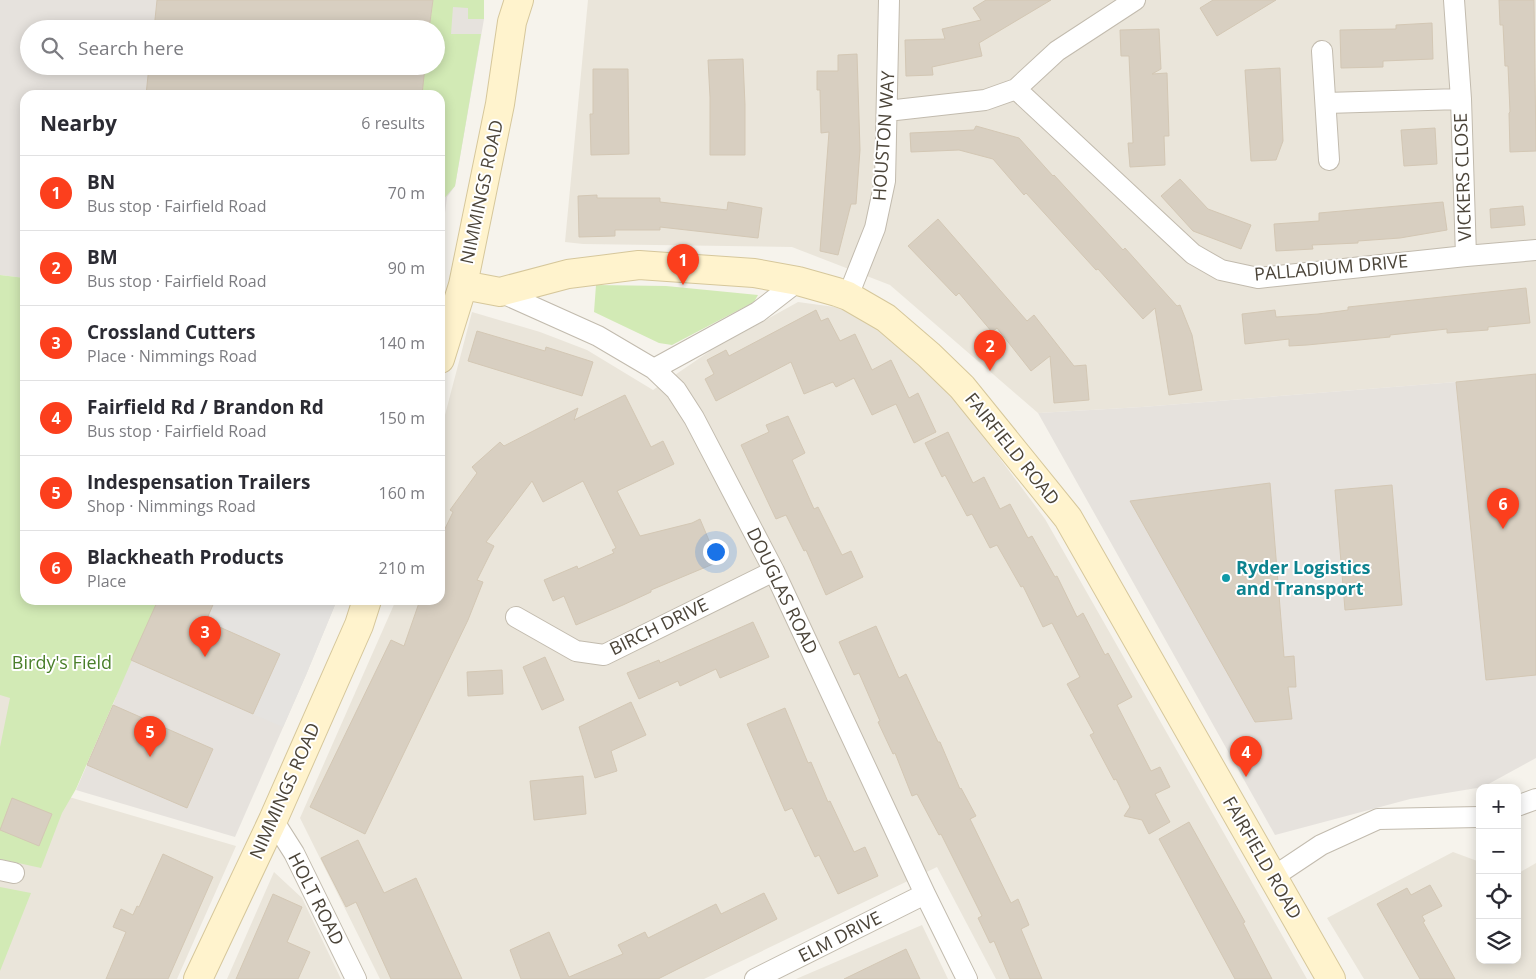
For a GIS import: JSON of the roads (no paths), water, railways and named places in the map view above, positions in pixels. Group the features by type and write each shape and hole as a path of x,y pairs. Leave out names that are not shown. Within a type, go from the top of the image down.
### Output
{"main road":[{"name":"NIMMINGS ROAD","path":"445,342 462,285 500,104 514,7"},
{"name":"FAIRFIELD ROAD","path":"462,285 500,292 568,274 639,265 754,272 798,281 848,296 886,318 929,355 962,388 1068,518 1331,979"},
{"name":"NIMMINGS ROAD","path":"198,979 273,820 359,625 365,605"}],"street":[{"name":"HOUSTON WAY","path":"848,296 875,228 885,181 889,0"},
{"path":"887,111 984,100 1016,89 1057,51 1135,0"},
{"name":"VICKERS CLOSE","path":"1454,0 1461,99 1466,256"},
{"path":"1322,51 1330,160"},
{"name":"PALLADIUM DRIVE","path":"1016,89 1193,254 1221,270 1258,278 1536,250"},
{"name":"VICKERS CLOSE","path":"1326,103 1461,99"},
{"path":"654,369 758,312 798,281"},
{"name":"DOUGLAS ROAD","path":"500,292 598,336 654,369 676,390 694,418 774,571 925,894 967,979"},
{"name":"BIRCH DRIVE","path":"516,617 576,651 604,654 774,571"},
{"path":"1521,805 1536,799"},
{"path":"1273,877 1321,845 1378,819 1476,817"},
{"name":"HOLT ROAD","path":"273,820 294,853 356,979"},
{"name":"ELM DRIVE","path":"755,979 925,894"}],"place":[{"name":"BN","path":"683,285"},
{"name":"BM","path":"990,371"},
{"name":"Blackheath Products","path":"1503,529"},
{"name":"Ryder Logistics and Transport","path":"1226,578"},
{"name":"Crossland Cutters","path":"205,657"},
{"name":"Indespensation Trailers","path":"150,757"},
{"name":"Fairfield Rd / Brandon Rd","path":"1246,777"}],"park label":[{"name":"Birdy's Field","path":"62,663"}]}
